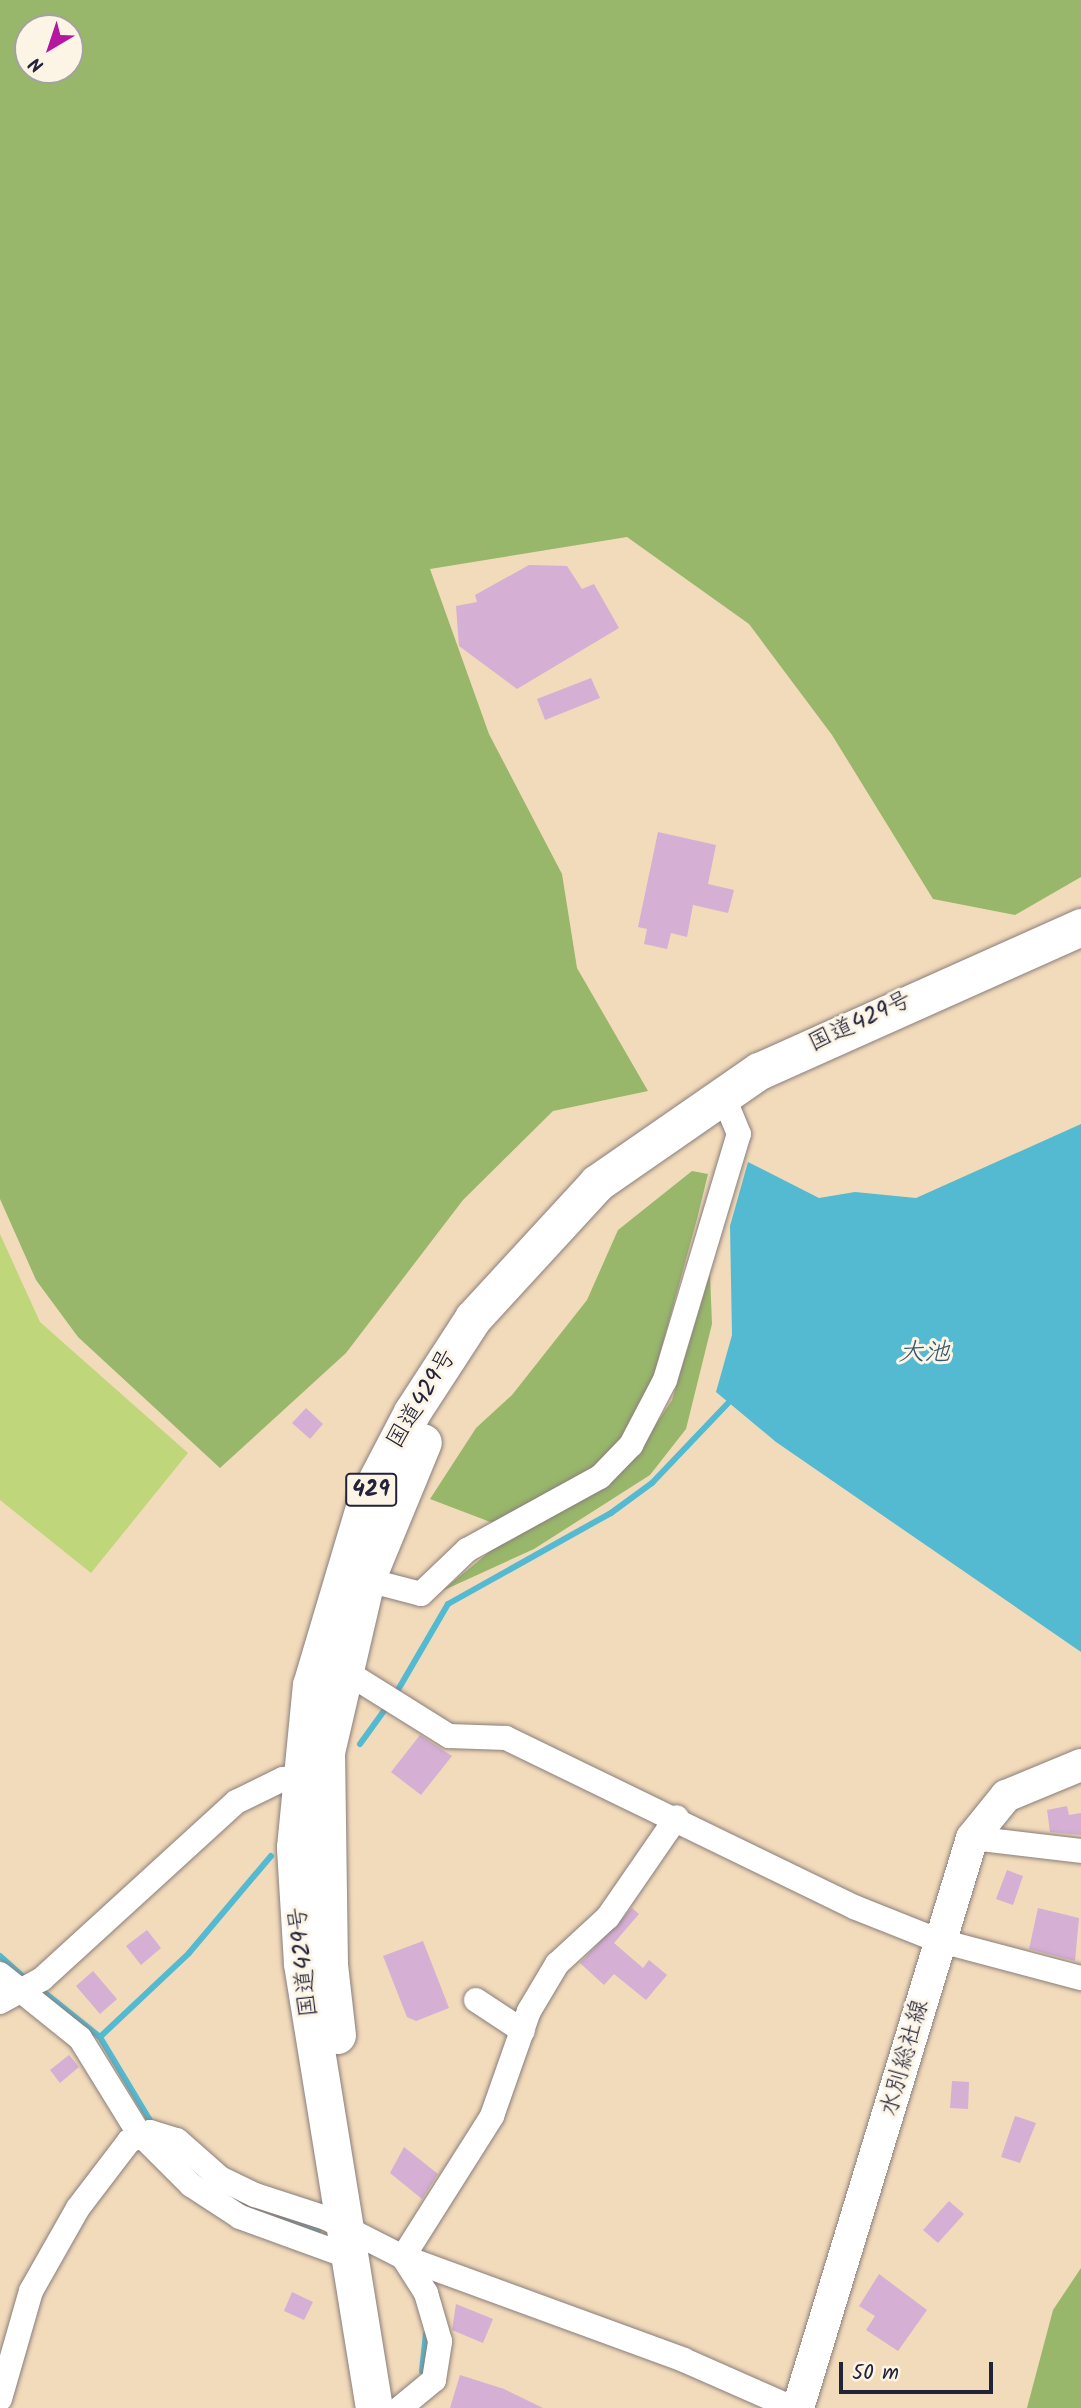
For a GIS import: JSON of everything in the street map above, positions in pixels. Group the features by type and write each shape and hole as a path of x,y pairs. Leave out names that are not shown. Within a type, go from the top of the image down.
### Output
{"highway":[{"name":"国道429号","path":"399,2408 355,2241 302,1964 312,1777 330,1663 389,1451 487,1301 597,1183 843,1028 1081,926"},
{"name":"国道429号","path":"727,1103 1081,952"},
{"name":"国道429号","path":"355,2241 374,2408"}],"main road":[{"name":"水別総社線","path":"796,2408 901,2083 937,1940 972,1838 1006,1796 1081,1765"}],"street":[{"path":"354,1576 421,1594 467,1549 600,1477 631,1445 665,1380 739,1134 727,1103"},
{"path":"330,1663 449,1736 506,1738 677,1816 854,1907 937,1940 1081,1978"},
{"path":"23,1990 230,1807 312,1777"},
{"path":"403,2257 492,2116 523,2031 557,1964 615,1908 677,1816"},
{"path":"972,1838 1081,1851"},
{"path":"0,1974 80,2038 152,2133 213,2202 403,2257 684,2360 796,2408"},
{"path":"476,2000 523,2031"},
{"path":"0,2399 31,2291 78,2208 152,2133"},
{"path":"399,2408 434,2380 440,2341 426,2293 403,2257"}],"green space":[{"path":"0,0 1081,0 1081,877 1015,915 933,899 832,735 749,624 627,537 430,569 489,734 562,874 577,968 648,1091 553,1111 463,1200 346,1353 220,1468 78,1337 36,1280 0,1199"},
{"path":"692,1171 708,1174 697,1219 649,1394 625,1436 592,1469 493,1523 430,1499 476,1428 512,1395 587,1300 618,1230"},
{"path":"0,1234 40,1322 188,1453 91,1573 0,1500"},
{"path":"710,1274 712,1324 686,1429 650,1475 534,1549 442,1591 505,1539 608,1483 641,1447 672,1400"},
{"path":"1081,2268 1081,2408 1027,2408 1053,2310"}],"water":[{"name":"大池","path":"1081,1124 1081,1652 776,1442 716,1392 732,1335 730,1226 748,1162 819,1198 855,1192 916,1198"}],"building":[{"path":"529,565 567,566 582,589 594,584 619,628 517,689 459,646 456,606 477,602 475,595"},
{"path":"591,678 600,698 545,720 537,699"},
{"path":"658,832 716,845 708,884 734,890 728,913 693,905 687,937 671,933 667,949 644,944 647,929 638,927"},
{"path":"306,1408 323,1424 310,1439 292,1423"},
{"path":"420,1735 452,1756 421,1795 391,1772"},
{"path":"1067,1806 1069,1815 1081,1813 1081,1835 1050,1832 1047,1810"},
{"path":"1007,1870 1023,1876 1013,1905 996,1899"},
{"path":"632,1908 639,1914 614,1943 643,1968 649,1960 667,1975 646,2000 614,1974 604,1985 580,1963"},
{"path":"1038,1908 1079,1918 1075,1961 1029,1949"},
{"path":"147,1930 161,1948 141,1965 126,1946"},
{"path":"423,1941 449,2008 416,2021 407,2017 383,1956"},
{"path":"93,1971 117,1999 100,2014 76,1986"},
{"path":"69,2055 79,2067 60,2083 50,2070"},
{"path":"952,2081 969,2082 968,2109 950,2108"},
{"path":"1015,2116 1036,2123 1020,2163 1001,2157"},
{"path":"404,2147 438,2174 422,2199 390,2173"},
{"path":"949,2201 964,2214 938,2243 923,2230"},
{"path":"879,2274 927,2310 898,2351 866,2330 875,2316 859,2306"},
{"path":"292,2292 313,2302 304,2320 284,2311"},
{"path":"456,2304 493,2319 483,2343 452,2330"},
{"path":"460,2375 504,2389 543,2408 450,2408"}],"waterway":[{"path":"395,1695 448,1604 611,1513 652,1483 733,1398"},
{"path":"360,1744 389,1704"},
{"path":"154,2127 100,2037 189,1953 271,1856"},
{"path":"0,1956 22,1976"},
{"path":"39,1988 100,2037"},
{"path":"278,2218 318,2231"},
{"path":"422,2371 426,2334"}]}
